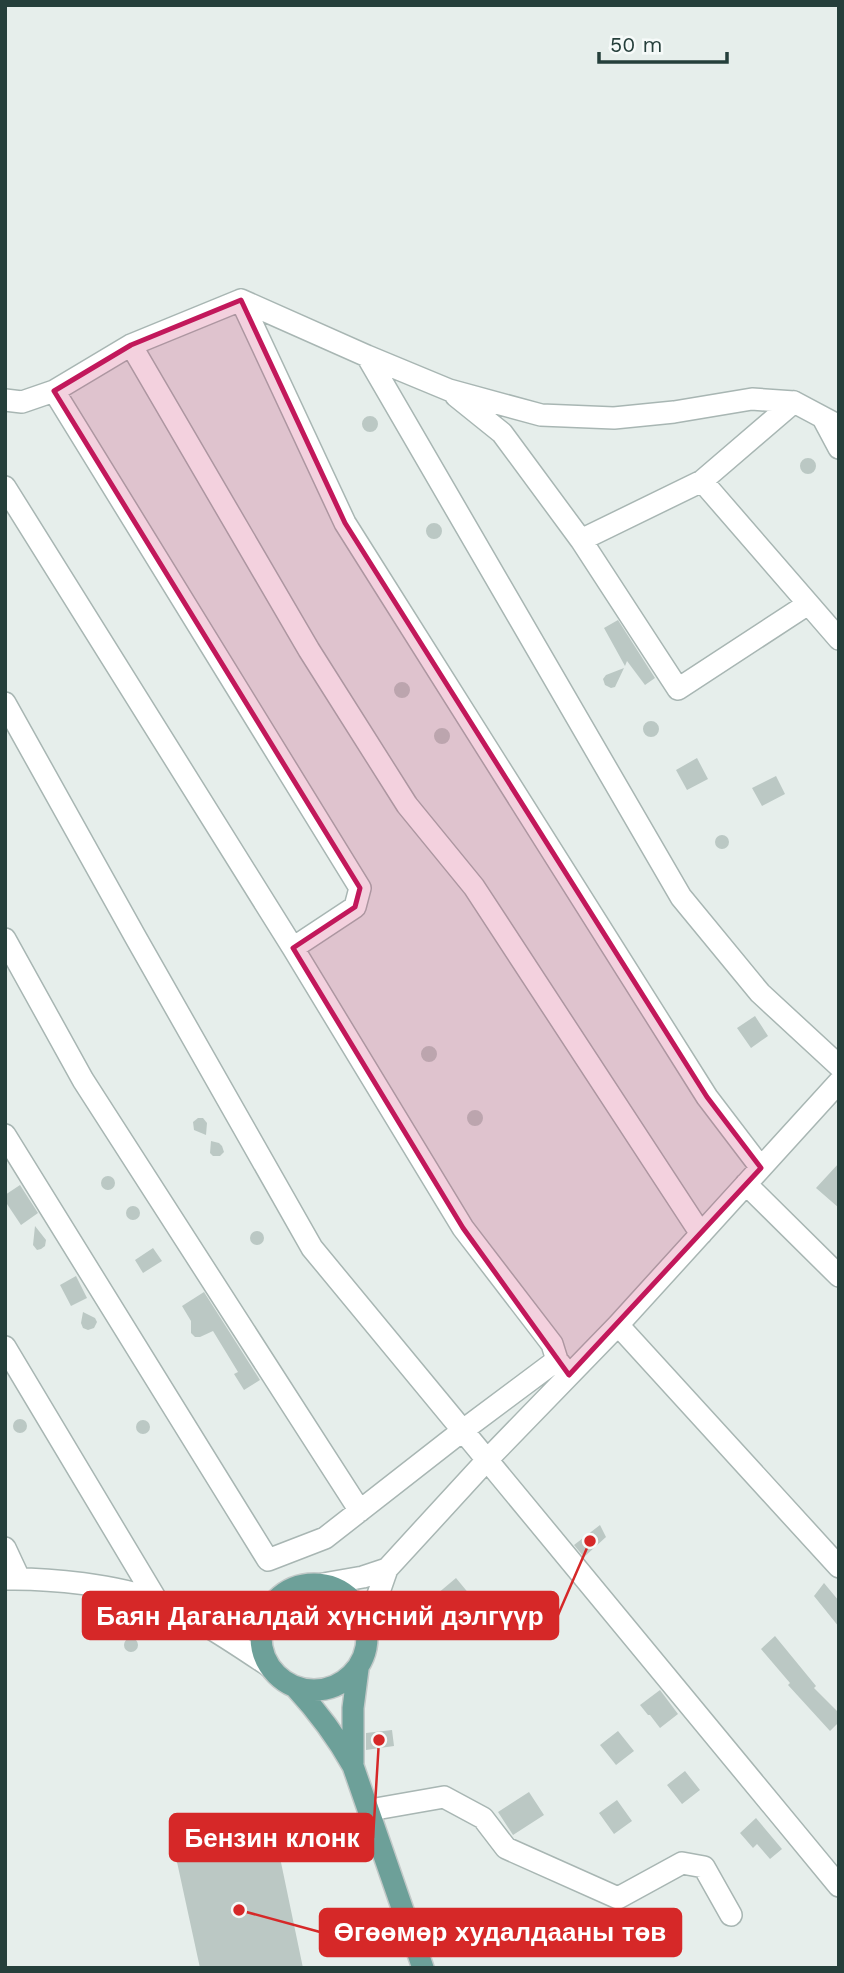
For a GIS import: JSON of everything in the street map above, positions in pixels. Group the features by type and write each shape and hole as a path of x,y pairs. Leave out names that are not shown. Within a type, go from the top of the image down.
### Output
{"main road":[{"path":"305,1584 323,1584 340,1590 354,1600 364,1616 368,1634 366,1652 358,1668 345,1681 328,1689 311,1691 280,1679 269,1666 262,1650 261,1633 265,1616 275,1601 289,1590 305,1584"},
{"path":"353,1766 353,1708 358,1668"},
{"path":"295,1687 338,1738 353,1766 423,1968"}],"street":[{"path":"241,300 345,523 700,1087 761,1168"},
{"path":"5,400 22,402 54,391 131,345 241,300 449,390 541,415 602,417 674,412 752,399 794,402 831,422 839,448"},
{"path":"131,345 309,650 407,804 474,887 701,1234"},
{"path":"367,356 681,897 760,993 839,1066"},
{"path":"449,390 502,433 581,540 678,689 808,604"},
{"path":"54,391 360,888 355,907 293,948"},
{"path":"581,540 702,481 794,402"},
{"path":"702,481 839,639"},
{"path":"5,486 293,948 463,1228 552,1345 563,1367"},
{"path":"5,703 312,1248 839,1886"},
{"path":"5,939 83,1080 359,1511"},
{"path":"5,1135 268,1560 325,1538 462,1431 563,1367 618,1325 839,1082"},
{"path":"746,1184 839,1276"},
{"path":"618,1325 839,1567"},
{"path":"5,1347 157,1601"},
{"path":"368,1634 372,1612 387,1569 487,1460 563,1367"},
{"path":"5,1548 12,1578 85,1584 157,1601 210,1626 269,1666"},
{"path":"323,1584 363,1577 387,1569"},
{"path":"210,1626 222,1628 239,1625 265,1616"},
{"path":"370,1811 444,1797 483,1818 506,1848 618,1898 682,1863 704,1867 731,1915"}],"highlighted area":[{"path":"241,300 345,523 707,1097 761,1168 569,1375 463,1228 293,948 355,907 360,888 54,391 131,345"}],"building":[{"path":"370,416 378,424 370,432 362,424"},
{"path":"808,458 816,466 808,474 800,466"},
{"path":"434,523 442,531 434,539 426,531"},
{"path":"618,620 655,678 645,685 627,661 625,666 604,628"},
{"path":"624,668 615,687 605,685 603,679 606,675"},
{"path":"402,682 410,690 402,698 394,690"},
{"path":"651,721 659,729 651,737 643,729"},
{"path":"442,728 450,736 442,744 434,736"},
{"path":"697,758 708,779 687,790 676,770"},
{"path":"776,776 785,794 762,806 752,788"},
{"path":"719,835 725,835 729,842 725,849 719,849 715,845 715,839"},
{"path":"755,1016 768,1036 751,1048 737,1028"},
{"path":"429,1046 437,1054 429,1062 421,1054"},
{"path":"475,1110 483,1118 475,1126 467,1118"},
{"path":"203,1118 207,1123 206,1135 194,1130 193,1122"},
{"path":"211,1141 222,1146 224,1152 220,1156 210,1153"},
{"path":"839,1163 839,1208 816,1188"},
{"path":"105,1176 111,1176 115,1183 111,1190 105,1190 101,1186 101,1180"},
{"path":"20,1185 38,1213 21,1225 5,1201 5,1195"},
{"path":"130,1206 136,1206 140,1213 136,1220 130,1220 126,1216 126,1210"},
{"path":"35,1226 46,1240 45,1246 37,1250 33,1245"},
{"path":"254,1231 260,1231 264,1238 260,1245 254,1245 250,1241 250,1235"},
{"path":"153,1248 162,1261 143,1273 135,1260"},
{"path":"76,1276 87,1298 71,1306 60,1285"},
{"path":"204,1292 260,1380 244,1390 234,1374 238,1372 213,1331 200,1337 191,1333 191,1321 182,1306"},
{"path":"83,1312 95,1318 97,1322 94,1328 83,1328"},
{"path":"17,1419 23,1419 27,1426 23,1433 17,1433 13,1429 13,1423"},
{"path":"140,1420 146,1420 150,1427 146,1434 140,1434 136,1430 136,1424"},
{"path":"600,1525 606,1537 584,1557 574,1545"},
{"path":"456,1578 475,1601 456,1617 437,1594"},
{"path":"824,1583 839,1601 839,1627 814,1596"},
{"path":"775,1636 816,1686 814,1688 839,1713 839,1722 830,1731 788,1685 790,1683 761,1649"},
{"path":"128,1638 134,1638 138,1645 134,1652 128,1652 124,1648 124,1642"},
{"path":"660,1690 678,1714 660,1728 640,1705"},
{"path":"392,1730 394,1746 366,1750 366,1733"},
{"path":"618,1731 634,1751 616,1765 600,1745"},
{"path":"685,1771 700,1790 682,1804 667,1785"},
{"path":"529,1792 544,1815 513,1835 498,1812"},
{"path":"617,1800 632,1821 614,1834 599,1813"},
{"path":"756,1818 782,1849 770,1859 757,1844 753,1848 740,1833"},
{"path":"252,1822 259,1852 278,1848 303,1968 200,1968 172,1839"}],"place":[{"name":"Баян Даганалдай хүнсний дэлгүүр","path":"590,1541"},
{"name":"Бензин клонк","path":"379,1740"},
{"name":"Өгөөмөр худалдааны төв","path":"239,1910"}]}
